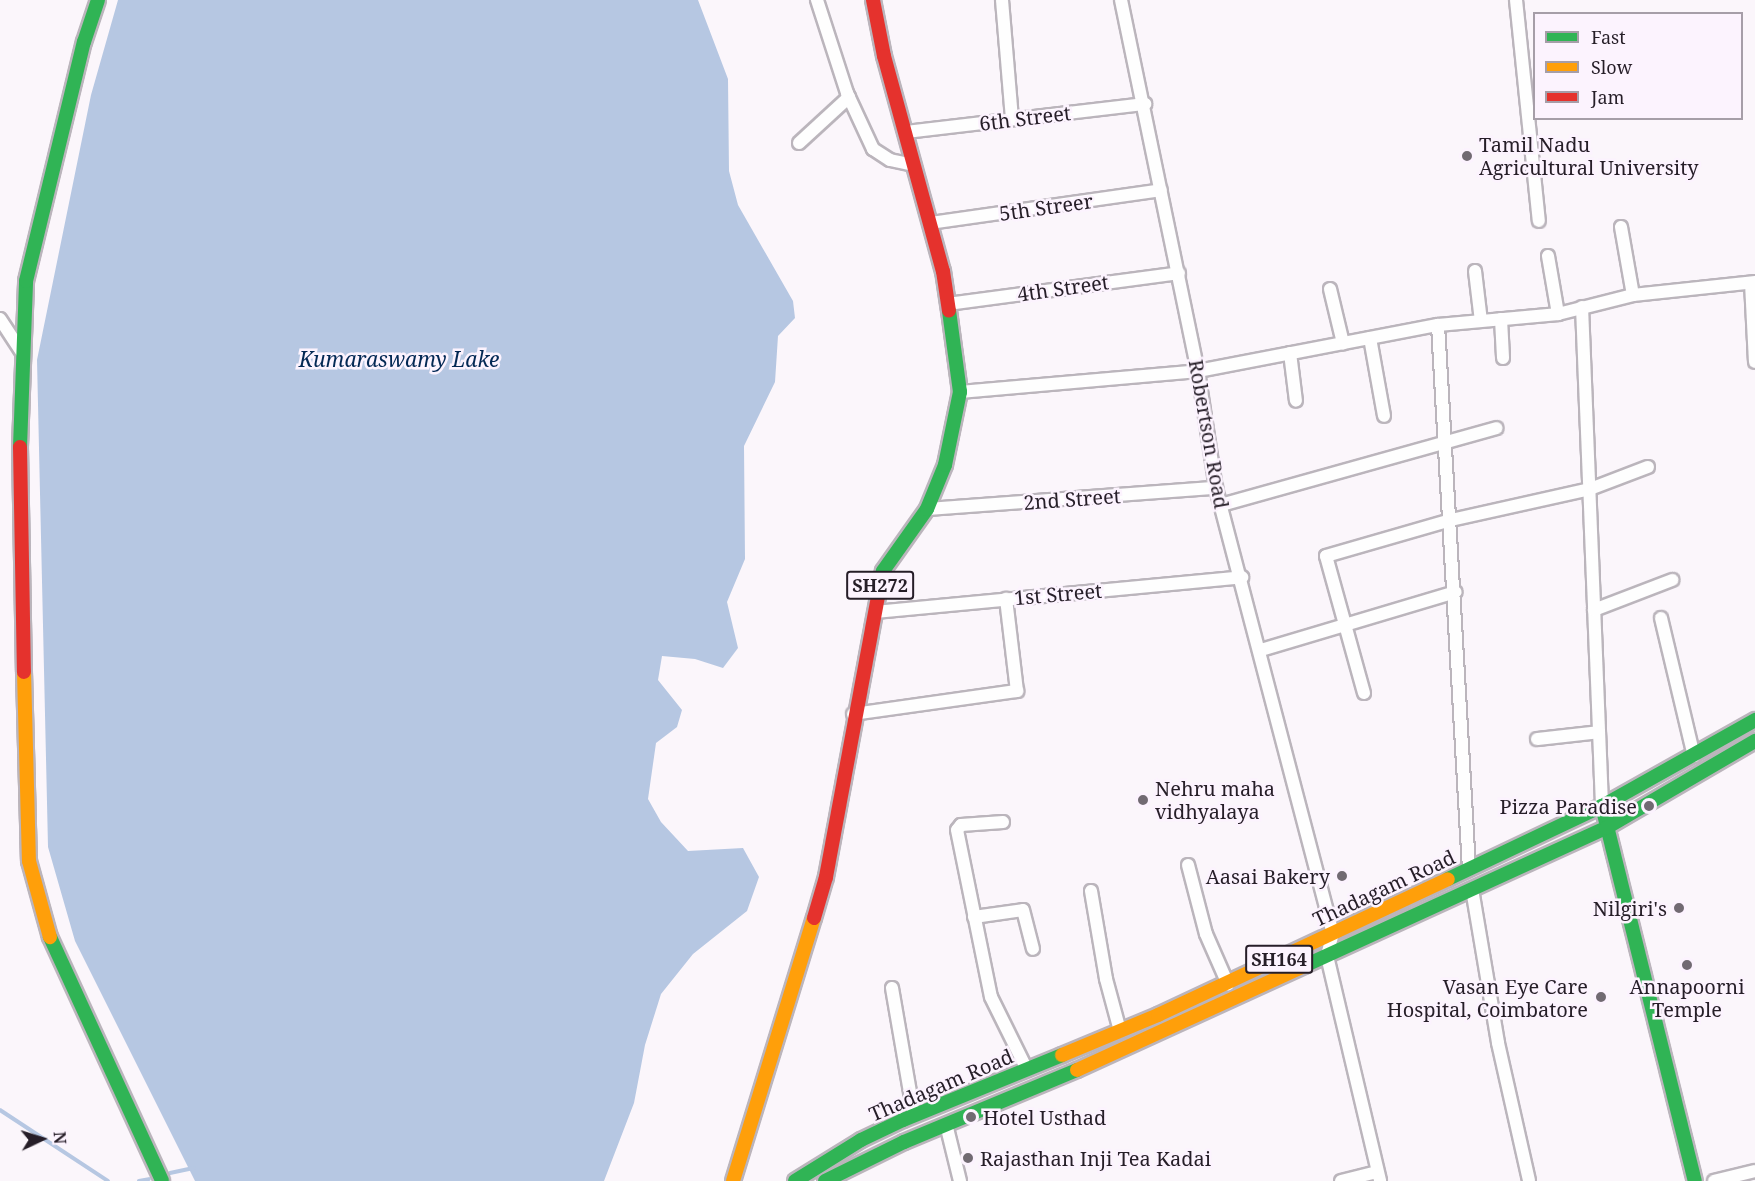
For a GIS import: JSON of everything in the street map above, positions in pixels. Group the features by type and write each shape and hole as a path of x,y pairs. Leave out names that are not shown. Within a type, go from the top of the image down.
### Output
{"main road":[{"path":"98,0 40,215 26,282 19,479 29,861 50,934 162,1181"},
{"name":"SH272","path":"733,1181 826,877 853,714 883,571 927,509 945,465 960,392 948,304 930,223 873,0"},
{"name":"Thadagam Road","path":"795,1181 861,1140 914,1115 1027,1070 1228,984 1602,806 1755,720"},
{"name":"Thadagam Road","path":"825,1181 946,1124 1327,956 1606,828 1755,741"},
{"path":"1602,806 1695,1181"}],"street":[{"path":"817,0 849,97 873,149 890,160 915,165"},
{"path":"1002,0 1012,120"},
{"name":"Robertson Road","path":"1121,0 1145,104 1179,273 1198,371 1216,488 1242,577 1333,933"},
{"path":"1516,0 1539,221"},
{"path":"799,143 849,97"},
{"name":"6th Street","path":"906,132 1145,104"},
{"name":"5th Streer","path":"930,223 1161,190"},
{"path":"1621,227 1633,294"},
{"path":"1548,256 1558,314"},
{"path":"1475,271 1481,321"},
{"name":"4th Street","path":"948,304 1179,273"},
{"path":"960,392 1198,371 1438,325 1558,314 1633,294 1753,282 1755,362"},
{"path":"1330,289 1342,343"},
{"path":"1582,307 1602,806"},
{"path":"0,319 23,354"},
{"path":"1501,319 1503,358"},
{"path":"1438,325 1456,592 1469,869"},
{"path":"1370,338 1384,416"},
{"path":"1290,353 1296,401"},
{"path":"1221,505 1446,440 1496,428"},
{"path":"1364,693 1326,556 1451,520 1590,489 1648,467"},
{"name":"2nd Street","path":"927,509 1216,488"},
{"name":"1st Street","path":"874,612 1242,577"},
{"path":"1594,609 1672,580"},
{"path":"1261,650 1456,592"},
{"path":"853,714 1017,691 1006,599"},
{"path":"1661,618 1694,756"},
{"path":"1537,740 1599,732"},
{"path":"1003,822 958,827 991,997 1027,1070"},
{"path":"1188,865 1206,934 1228,984"},
{"path":"1472,889 1498,1043 1529,1181"},
{"path":"1091,891 1106,979 1120,1031"},
{"path":"974,917 1023,910 1033,949"},
{"path":"1333,933 1327,956 1378,1176 1341,1181"},
{"path":"892,988 914,1115"},
{"path":"946,1124 960,1181"},
{"path":"1714,1181 1755,1172"}],"water":[{"name":"Kumaraswamy Lake","path":"118,0 698,0 728,79 729,171 738,205 793,301 795,318 778,336 775,382 744,446 745,559 727,602 738,648 723,668 695,659 662,656 658,680 682,710 677,727 656,743 648,799 661,822 688,851 743,848 759,877 747,911 693,954 661,994 645,1045 634,1103 604,1181 195,1181 75,941 48,847 37,360 91,95"}],"waterway":[{"path":"0,1110 108,1181"},
{"path":"170,1173 193,1168"},
{"path":"139,1181 149,1179"}],"traffic: fast":[{"path":"20,447 26,281 84,42 98,0"},
{"path":"879,591 883,571 927,509 945,465 960,392 949,311"},
{"path":"1448,879 1602,806 1755,720"},
{"path":"1304,966 1606,828 1755,741"},
{"path":"1602,806 1695,1181"},
{"path":"50,937 162,1181"},
{"path":"795,1181 861,1140 903,1120 1062,1055"},
{"path":"825,1181 904,1142 1077,1070"}],"traffic: slow":[{"path":"24,672 29,861 50,937"},
{"path":"1062,1055 1158,1015 1448,879"},
{"path":"733,1181 814,918"},
{"path":"1077,1070 1304,966"}],"traffic: jam":[{"path":"873,0 884,56 943,271 949,311"},
{"path":"20,447 24,672"},
{"path":"814,918 826,877 879,591"}],"place":[{"name":"Tamil Nadu Agricultural University","path":"1467,156"},
{"name":"Nehru maha vidhyalaya","path":"1143,800"},
{"name":"Pizza Paradise","path":"1649,806"},
{"name":"Aasai Bakery","path":"1342,876"},
{"name":"Nilgiri's","path":"1679,908"},
{"name":"Annapoorni Temple","path":"1687,965"},
{"name":"Vasan Eye Care Hospital, Coimbatore","path":"1601,997"},
{"name":"Hotel Usthad","path":"971,1117"},
{"name":"Rajasthan Inji Tea Kadai","path":"968,1158"}]}
